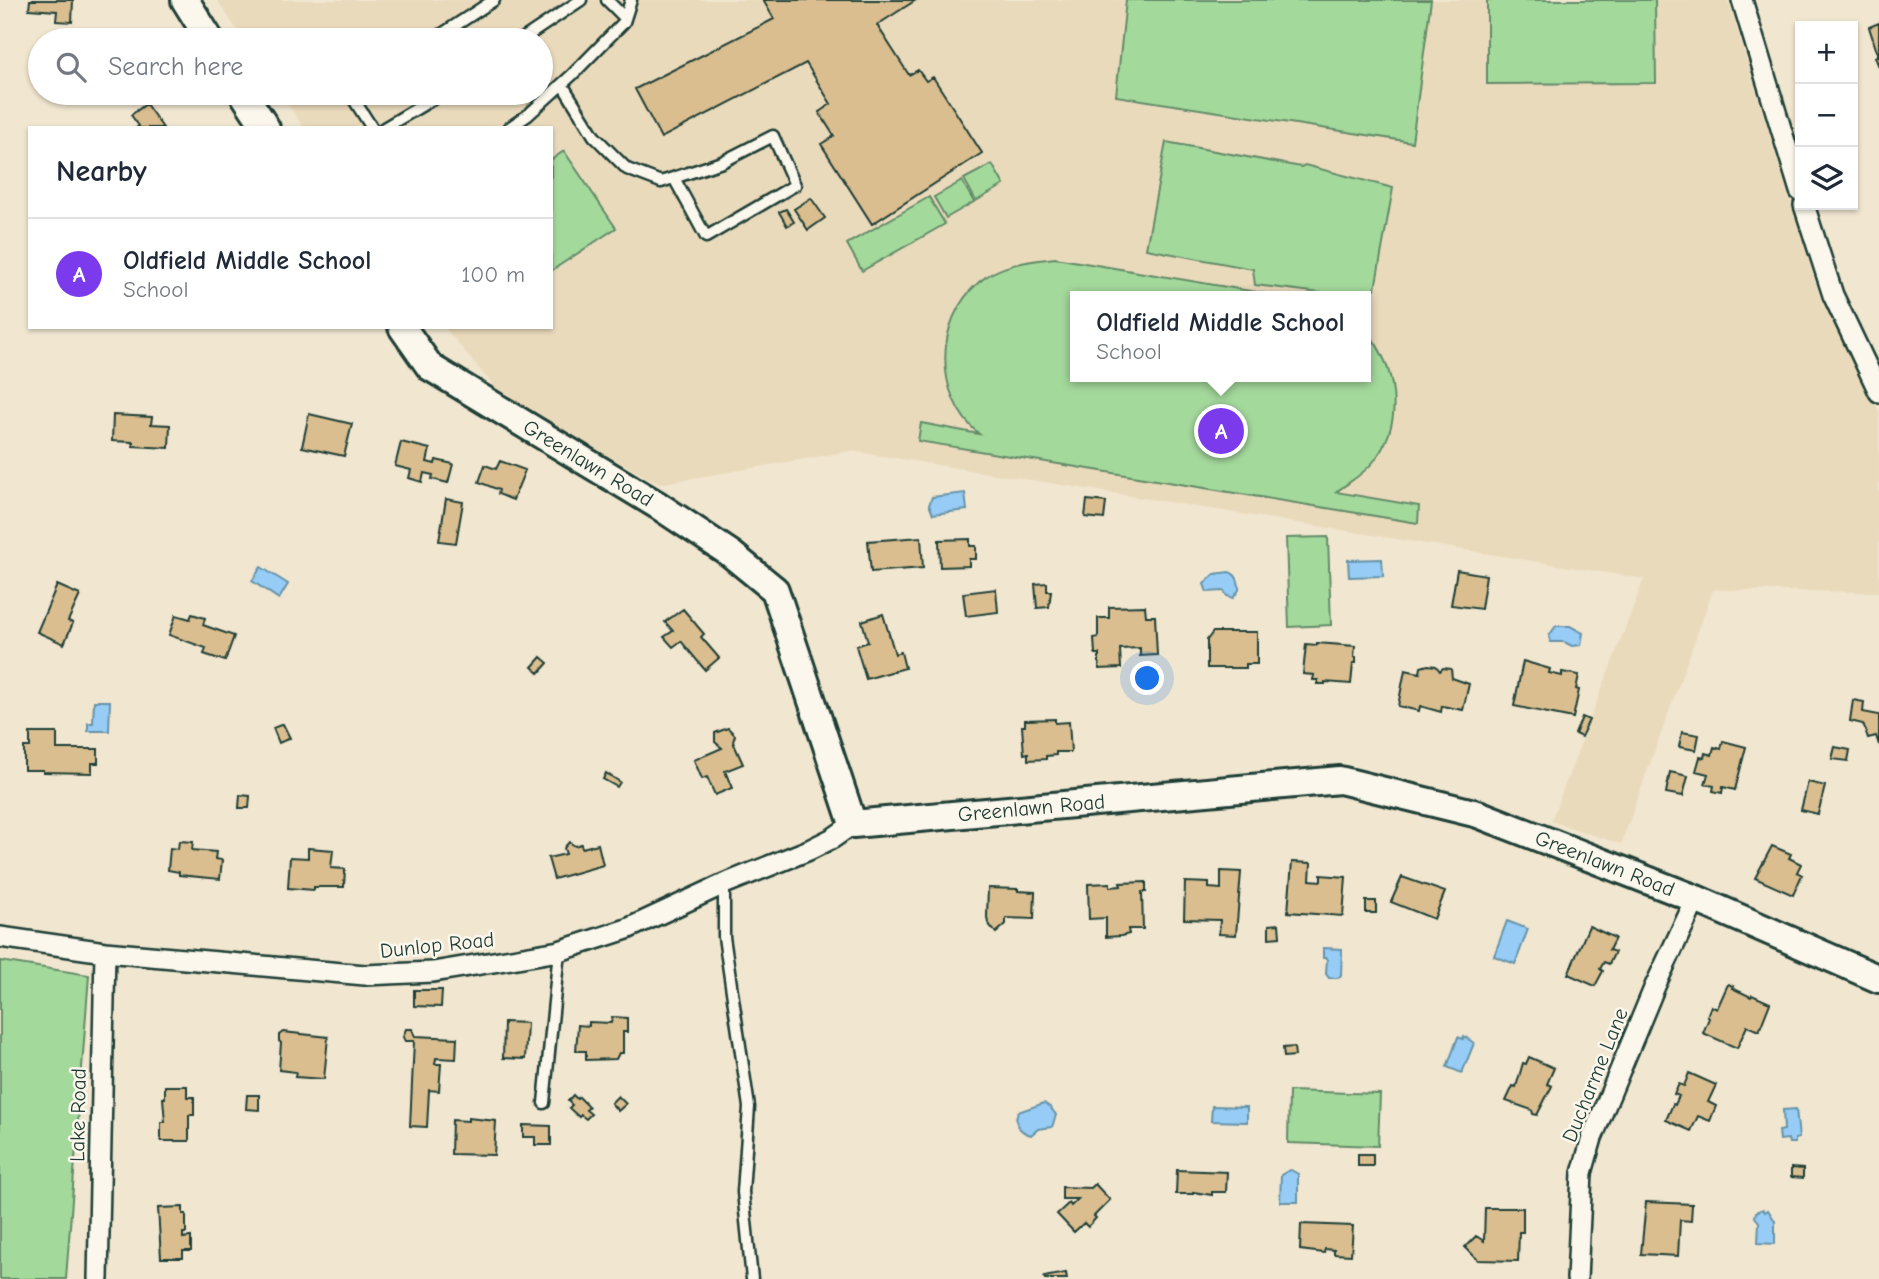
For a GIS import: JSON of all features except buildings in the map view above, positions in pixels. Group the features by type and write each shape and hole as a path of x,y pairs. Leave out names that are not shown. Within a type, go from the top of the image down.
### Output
{"main road":[{"path":"185,0 202,28"},
{"path":"251,105 265,126"},
{"name":"Greenlawn Road","path":"403,329 430,367 659,506 732,554 775,590 853,824 1340,780 1478,814 1696,899 1879,979"}],"street":[{"path":"1742,0 1795,175"},
{"path":"1806,210 1833,295 1879,392"},
{"name":"Dunlop Road","path":"0,937 105,952 365,975 433,972 559,951 627,929 724,884 809,850 853,824"},
{"name":"Ducharme Lane","path":"1577,1279 1582,1174 1592,1138 1655,986 1696,899"},
{"name":"Lake Road","path":"98,1279 105,952"}],"lane":[{"path":"451,28 494,0"},
{"path":"539,28 581,0"},
{"path":"607,0 625,18"},
{"path":"553,92 624,22 632,0"},
{"path":"562,84 594,136 627,169 661,182 722,162 773,136 795,186 706,237 674,178"},
{"path":"357,105 371,126"},
{"path":"387,126 423,105"},
{"path":"512,126 539,105"},
{"path":"724,884 724,937 749,1107 743,1192 752,1279"},
{"path":"544,1103 559,951"}],"shaded area":[{"path":"217,0 1728,0 1821,300 1879,411 1879,592 1713,590 1621,844 1551,821 1644,579 851,451 659,484 504,398 446,329 553,329 553,126 303,126 288,105 553,105 553,28 236,28"}],"green space":[{"path":"1126,0 1431,0 1412,142 1116,96"},
{"path":"1487,0 1655,0 1656,83 1487,84"},
{"path":"1166,142 1301,167 1305,165 1393,188 1375,289 1371,292 1304,291 1255,285 1253,269 1146,249"},
{"path":"564,151 616,228 553,270 553,159"},
{"path":"992,164 1004,185 976,201 964,179"},
{"path":"962,181 974,202 946,218 934,197"},
{"path":"929,197 945,224 862,271 847,244"},
{"path":"1055,258 1250,291 1070,291 1070,382 1371,382 1371,337 1385,361 1390,378 1393,412 1390,429 1374,461 1336,492 1419,506 1418,523 918,441 921,423 979,434 964,418 947,379 947,337 964,298 979,282 1005,267"},
{"path":"1328,537 1331,625 1289,627 1286,538"},
{"path":"0,961 89,975 66,1279 0,1279"},
{"path":"1289,1091 1380,1094 1378,1146 1288,1143"}],"water":[{"path":"965,493 967,510 933,514 929,505 932,497"},
{"path":"1382,559 1383,576 1349,577 1348,560"},
{"path":"261,567 288,584 279,599 252,581"},
{"path":"1229,572 1236,577 1239,585 1233,598 1227,596 1224,591 1207,592 1204,584 1215,574"},
{"path":"1556,626 1570,626 1583,633 1581,645 1551,642 1549,636"},
{"path":"94,701 110,701 109,731 88,731 88,723 93,723"},
{"path":"1507,921 1528,929 1515,964 1494,956"},
{"path":"1323,948 1342,949 1341,975 1338,978 1329,978 1326,974 1327,958 1323,958"},
{"path":"1464,1036 1474,1043 1462,1073 1447,1067 1458,1037 1463,1039"},
{"path":"1044,1103 1056,1115 1052,1127 1038,1129 1031,1135 1021,1130 1016,1120 1018,1112"},
{"path":"1212,1106 1247,1107 1247,1122 1211,1121"},
{"path":"1796,1109 1799,1138 1795,1139 1795,1143 1789,1143 1788,1139 1780,1140 1779,1131 1784,1130 1783,1110"},
{"path":"1291,1170 1298,1174 1298,1202 1280,1202 1281,1175"},
{"path":"1763,1209 1765,1212 1768,1210 1775,1221 1775,1244 1758,1243 1759,1222 1755,1217 1756,1212"}],"place":[{"name":"Oldfield Middle School","path":"1221,431"}]}
